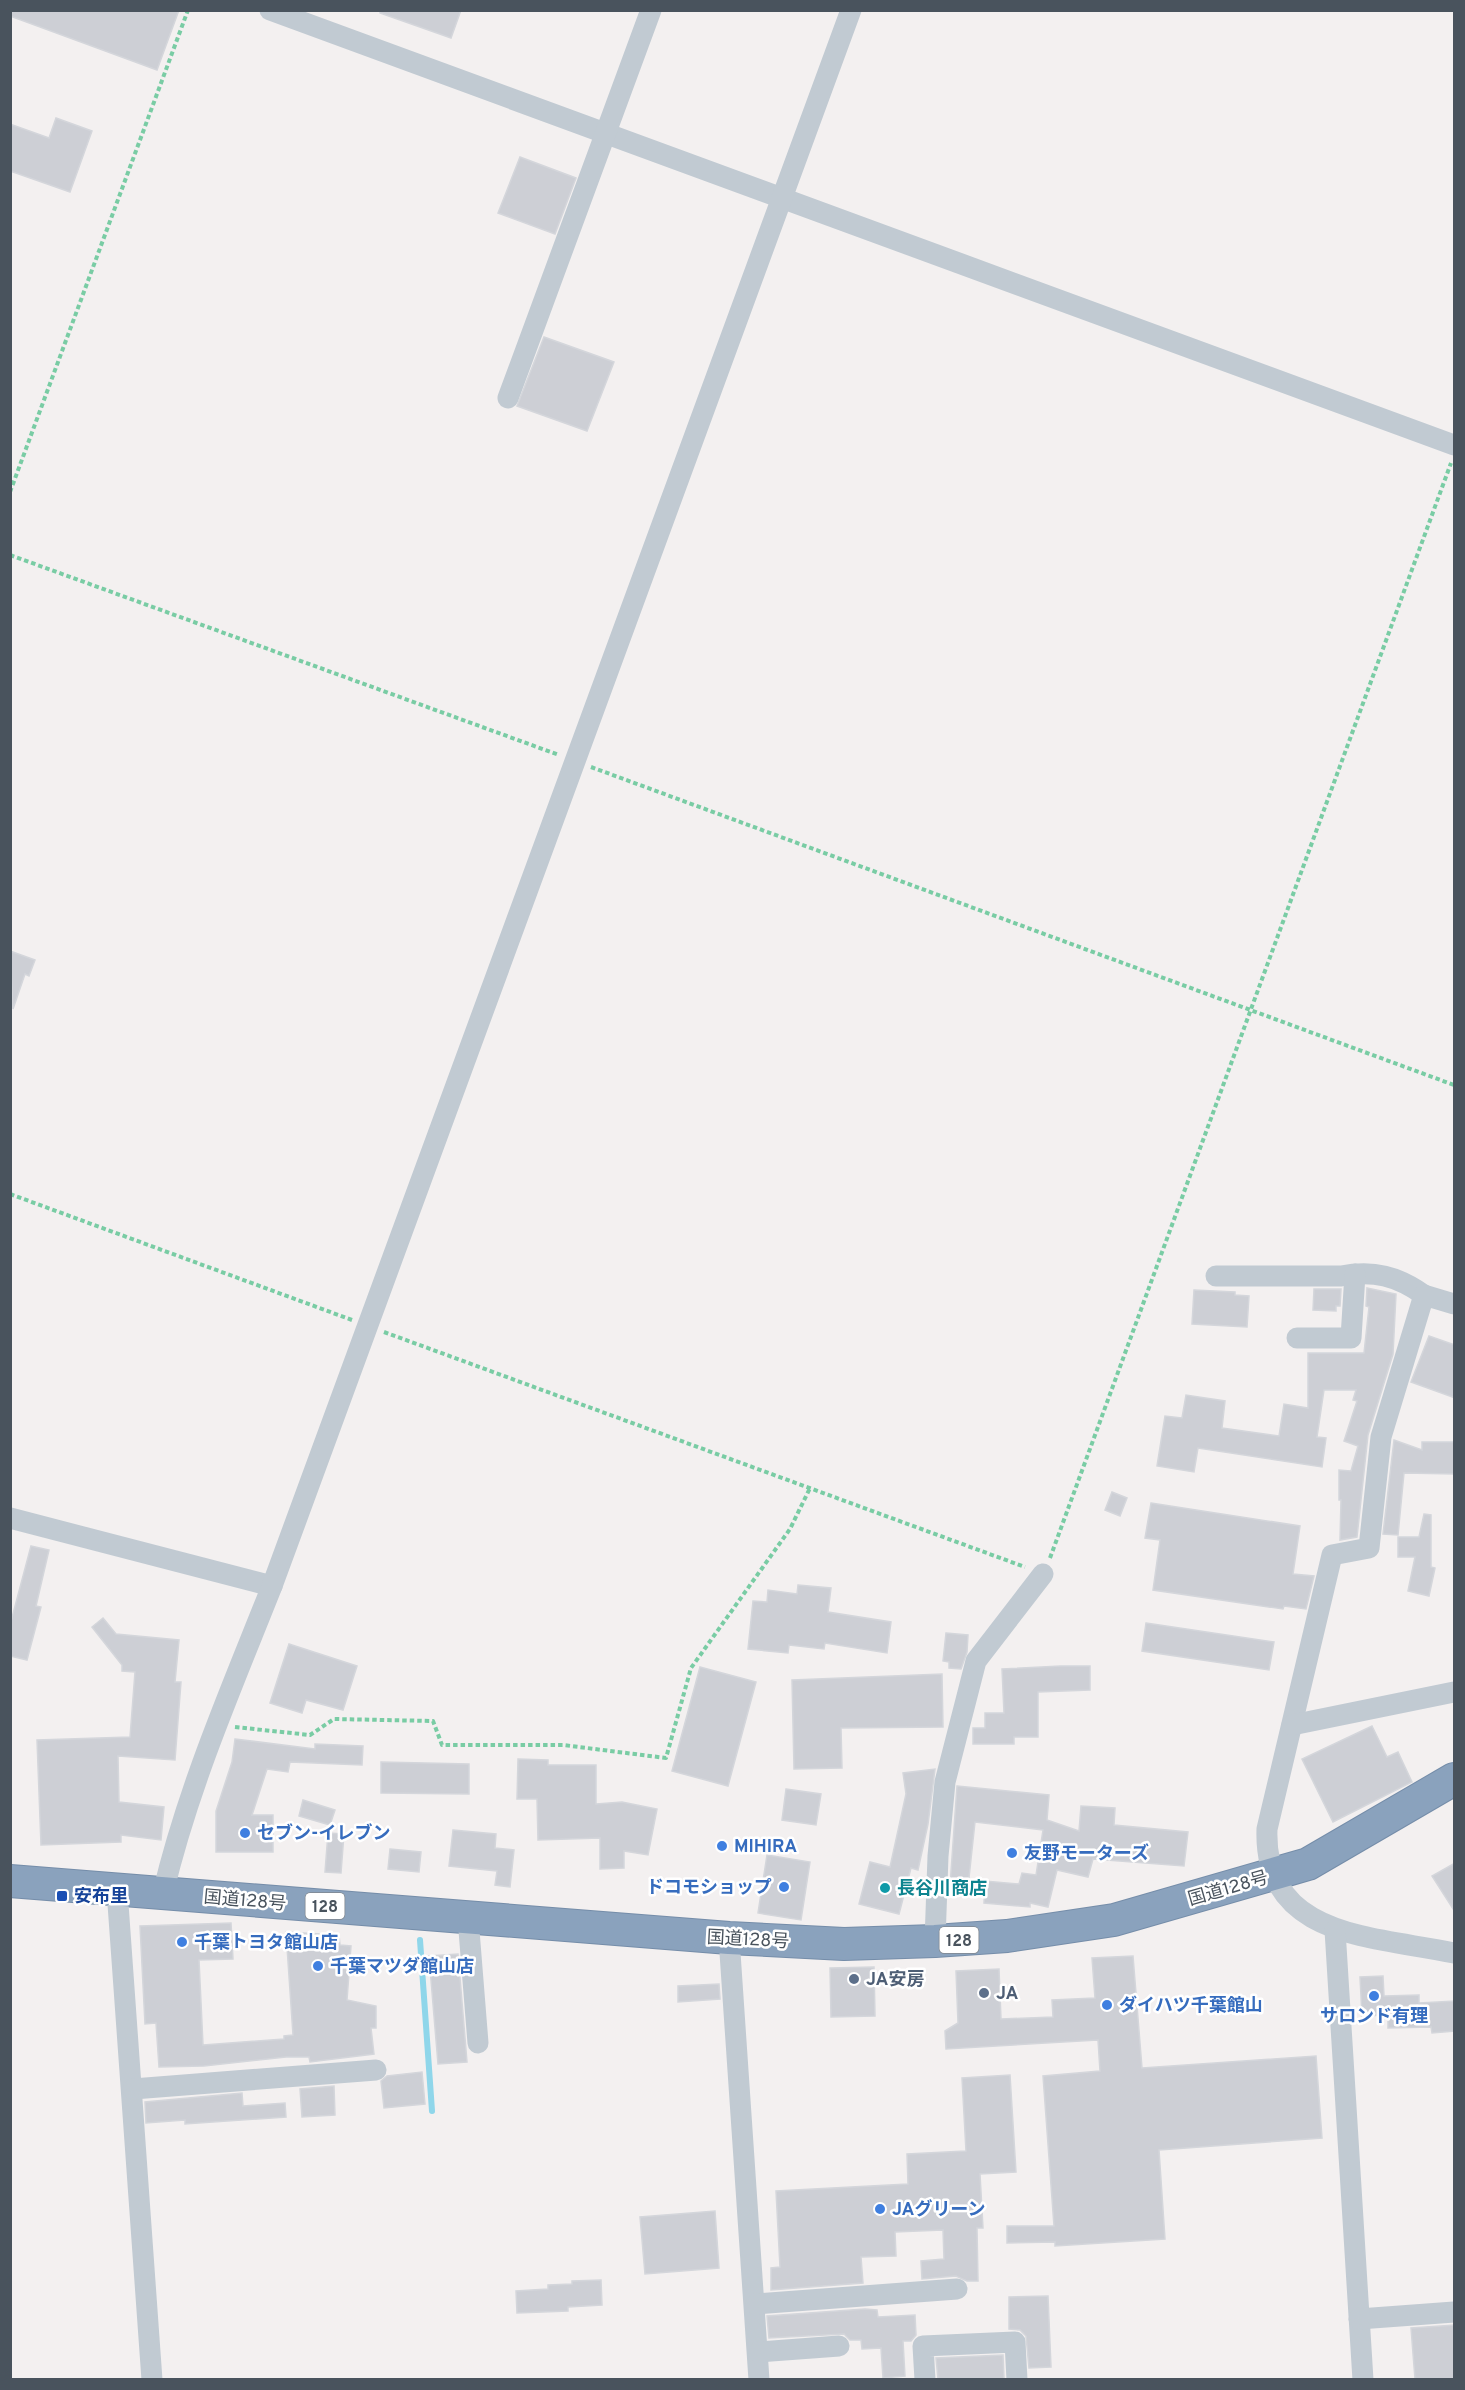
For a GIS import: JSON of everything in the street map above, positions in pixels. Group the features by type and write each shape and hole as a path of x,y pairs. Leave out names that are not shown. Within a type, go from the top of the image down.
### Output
{"highway":[{"name":"国道128号","path":"10,1881 729,1938 844,1944 1007,1936 1114,1920 1308,1864 1455,1779"}],"street":[{"path":"270,10 1455,445"},
{"path":"508,398 651,10"},
{"path":"163,1893 175,1840 217,1725 272,1586 851,10"},
{"path":"1297,1338 1351,1338 1355,1274"},
{"path":"1216,1276 1355,1274 1401,1279 1424,1295 1455,1304"},
{"path":"1424,1295 1381,1437 1369,1548 1332,1555 1267,1829 1266,1850 1272,1875 1293,1905 1308,1917 1335,1930 1455,1953"},
{"path":"10,1518 272,1586"},
{"path":"935,1941 938,1856 945,1782 976,1661 1043,1574"},
{"path":"1292,1725 1455,1692"},
{"path":"117,1890 152,2379"},
{"path":"468,1918 478,2043"},
{"path":"1335,1930 1363,2379"},
{"path":"729,1938 756,2304 759,2379"},
{"path":"133,2089 376,2070"},
{"path":"756,2304 957,2289"},
{"path":"1359,2319 1455,2312"},
{"path":"925,2379 923,2346 1015,2342 1017,2379"},
{"path":"759,2352 839,2346"}],"path":[{"path":"10,492 188,10"},
{"path":"10,1194 1043,1574 1455,454"},
{"path":"10,555 1455,1085"},
{"path":"217,1725 310,1735 334,1719 433,1721 442,1745 563,1745 666,1758 691,1668 790,1529 810,1488"}],"building":[{"path":"10,10 179,10 157,70 10,16"},
{"path":"380,10 461,10 451,38 380,13"},
{"path":"56,118 92,131 70,192 10,171 10,124 49,138"},
{"path":"520,157 576,178 555,234 498,213"},
{"path":"544,337 614,362 587,431 517,406"},
{"path":"10,951 35,960 29,976 25,974 13,1009"},
{"path":"1367,1288 1396,1294 1393,1354 1368,1435 1357,1537 1340,1540 1341,1500 1339,1500 1339,1470 1351,1471 1358,1446 1344,1441 1357,1401 1353,1400 1356,1390 1324,1390 1317,1437 1326,1438 1322,1467 1198,1448 1194,1472 1157,1466 1165,1416 1182,1418 1186,1395 1225,1401 1222,1428 1279,1436 1284,1404 1308,1408 1308,1353 1364,1353 1369,1307 1366,1306"},
{"path":"1314,1289 1341,1289 1340,1306 1336,1306 1336,1311 1313,1310"},
{"path":"1194,1290 1235,1292 1235,1295 1249,1296 1247,1327 1192,1324"},
{"path":"1429,1336 1455,1345 1455,1398 1411,1382"},
{"path":"1394,1440 1422,1450 1422,1442 1455,1442 1455,1474 1404,1473 1398,1535 1383,1534"},
{"path":"1112,1492 1127,1498 1120,1516 1105,1510"},
{"path":"1151,1503 1300,1526 1293,1574 1314,1576 1306,1609 1284,1606 1283,1609 1153,1590 1160,1540 1145,1538"},
{"path":"1424,1514 1431,1515 1431,1567 1435,1568 1429,1596 1408,1591 1415,1557 1398,1557 1398,1537 1419,1537"},
{"path":"31,1546 49,1550 36,1606 41,1607 27,1660 10,1656 10,1625"},
{"path":"798,1585 831,1588 828,1612 891,1622 887,1653 825,1643 824,1649 789,1645 788,1653 748,1649 753,1601 767,1602 768,1590 797,1594"},
{"path":"103,1618 116,1634 179,1640 175,1682 181,1682 175,1760 118,1756 119,1802 164,1807 161,1840 121,1835 121,1842 41,1845 37,1740 130,1737 135,1672 122,1671 122,1665 92,1627"},
{"path":"1146,1623 1274,1642 1269,1670 1142,1651"},
{"path":"946,1633 968,1635 967,1652 961,1669 949,1668 949,1662 943,1661"},
{"path":"289,1644 357,1666 343,1710 306,1700 302,1713 270,1703"},
{"path":"1090,1666 1090,1690 1038,1692 1038,1737 1014,1737 1014,1744 973,1744 973,1728 985,1728 985,1713 1004,1713 1002,1669"},
{"path":"700,1667 756,1682 728,1786 672,1771"},
{"path":"942,1674 943,1727 841,1728 842,1768 794,1769 792,1680"},
{"path":"1372,1726 1387,1757 1398,1752 1412,1782 1333,1822 1302,1759"},
{"path":"235,1739 315,1749 315,1744 363,1746 362,1765 290,1762 288,1772 267,1769 252,1815 273,1815 273,1852 216,1852 216,1811 232,1762"},
{"path":"518,1759 548,1760 548,1765 596,1765 596,1804 622,1802 657,1809 648,1855 624,1851 624,1868 600,1869 600,1838 538,1840 537,1799 517,1799"},
{"path":"381,1762 469,1764 469,1794 381,1793"},
{"path":"935,1769 928,1824 918,1870 911,1868 899,1914 859,1904 870,1862 890,1867 906,1794 903,1773"},
{"path":"957,1786 1049,1795 1047,1820 1079,1831 1081,1806 1115,1808 1114,1825 1188,1832 1184,1866 1093,1859 1088,1877 1057,1870 1048,1907 1030,1903 1030,1907 984,1903 985,1881 1019,1884 1022,1873 1036,1875 1043,1830 975,1822 968,1887 950,1886"},
{"path":"786,1789 821,1794 816,1825 782,1820"},
{"path":"303,1800 335,1810 330,1825 299,1816"},
{"path":"453,1830 496,1834 495,1848 514,1850 510,1887 495,1885 497,1871 449,1866"},
{"path":"328,1833 344,1834 341,1873 325,1872"},
{"path":"390,1849 421,1852 419,1872 388,1869"},
{"name":"ドコモショップ","path":"767,1855 810,1862 801,1920 758,1913"},
{"path":"1455,1863 1455,1912 1432,1876"},
{"path":"231,1923 233,1959 199,1960 203,2045 284,2039 284,2036 293,2035 286,1932 339,1935 340,1945 351,1946 347,2000 376,2006 376,2028 371,2028 374,2054 310,2062 309,2057 286,2057 204,2066 159,2067 156,2023 145,2024 140,1926"},
{"path":"458,1954 467,2062 438,2064 429,1956"},
{"path":"1133,1956 1142,2068 1316,2056 1322,2138 1159,2150 1165,2239 1055,2246 1055,2242 1007,2243 1007,2226 1054,2226 1043,2076 1100,2071 1098,2040 946,2049 945,2031 958,2023 956,1971 999,1969 1001,2019 1053,2017 1052,2000 1095,1998 1092,1958"},
{"path":"874,1967 875,2016 831,2017 830,1968"},
{"path":"1383,1976 1384,1996 1419,1995 1419,2003 1455,2001 1455,2031 1432,2033 1431,2027 1388,2028 1388,2015 1362,2016 1360,1977"},
{"path":"719,1984 720,1999 678,2002 678,1986"},
{"path":"422,2072 425,2104 384,2108 381,2081 387,2076"},
{"name":"JAグリーン","path":"1010,2075 1016,2172 980,2174 983,2228 977,2228 978,2281 967,2281 956,2276 922,2279 921,2261 944,2259 943,2230 895,2232 896,2256 861,2257 863,2283 771,2290 771,2268 780,2267 776,2191 908,2184 907,2154 966,2151 962,2078"},
{"path":"334,2086 335,2115 302,2117 300,2089"},
{"path":"242,2093 243,2106 285,2103 286,2117 185,2124 185,2120 146,2123 145,2102"},
{"path":"715,2211 719,2268 645,2274 640,2217"},
{"path":"601,2280 602,2305 568,2307 568,2311 517,2313 516,2291 548,2289 548,2285 572,2284 572,2281"},
{"path":"1048,2296 1051,2367 1029,2368 1026,2336 1020,2330 1009,2329 1009,2297"},
{"path":"877,2310 878,2317 915,2315 916,2335 911,2341 903,2341 905,2376 883,2378 881,2348 862,2349 861,2340 850,2340 844,2334 769,2338 767,2316"},
{"path":"1455,2325 1455,2379 1415,2379 1411,2328"},
{"path":"1003,2355 1004,2379 938,2379 936,2358"}],"waterway":[{"path":"420,1940 432,2111"}],"place":[{"name":"セブン-イレブン","path":"245,1833"},
{"name":"MIHIRA","path":"722,1846"},
{"name":"友野モーターズ","path":"1012,1853"},
{"name":"ドコモショップ","path":"784,1887"},
{"name":"長谷川商店","path":"885,1888"},
{"name":"安布里","path":"62,1896"},
{"name":"千葉トヨタ館山店","path":"182,1942"},
{"name":"千葉マツダ館山店","path":"318,1966"},
{"name":"JA安房","path":"854,1979"},
{"name":"JA","path":"984,1993"},
{"name":"サロンド有理","path":"1374,1996"},
{"name":"ダイハツ千葉館山","path":"1107,2005"},
{"name":"JAグリーン","path":"880,2209"}]}
